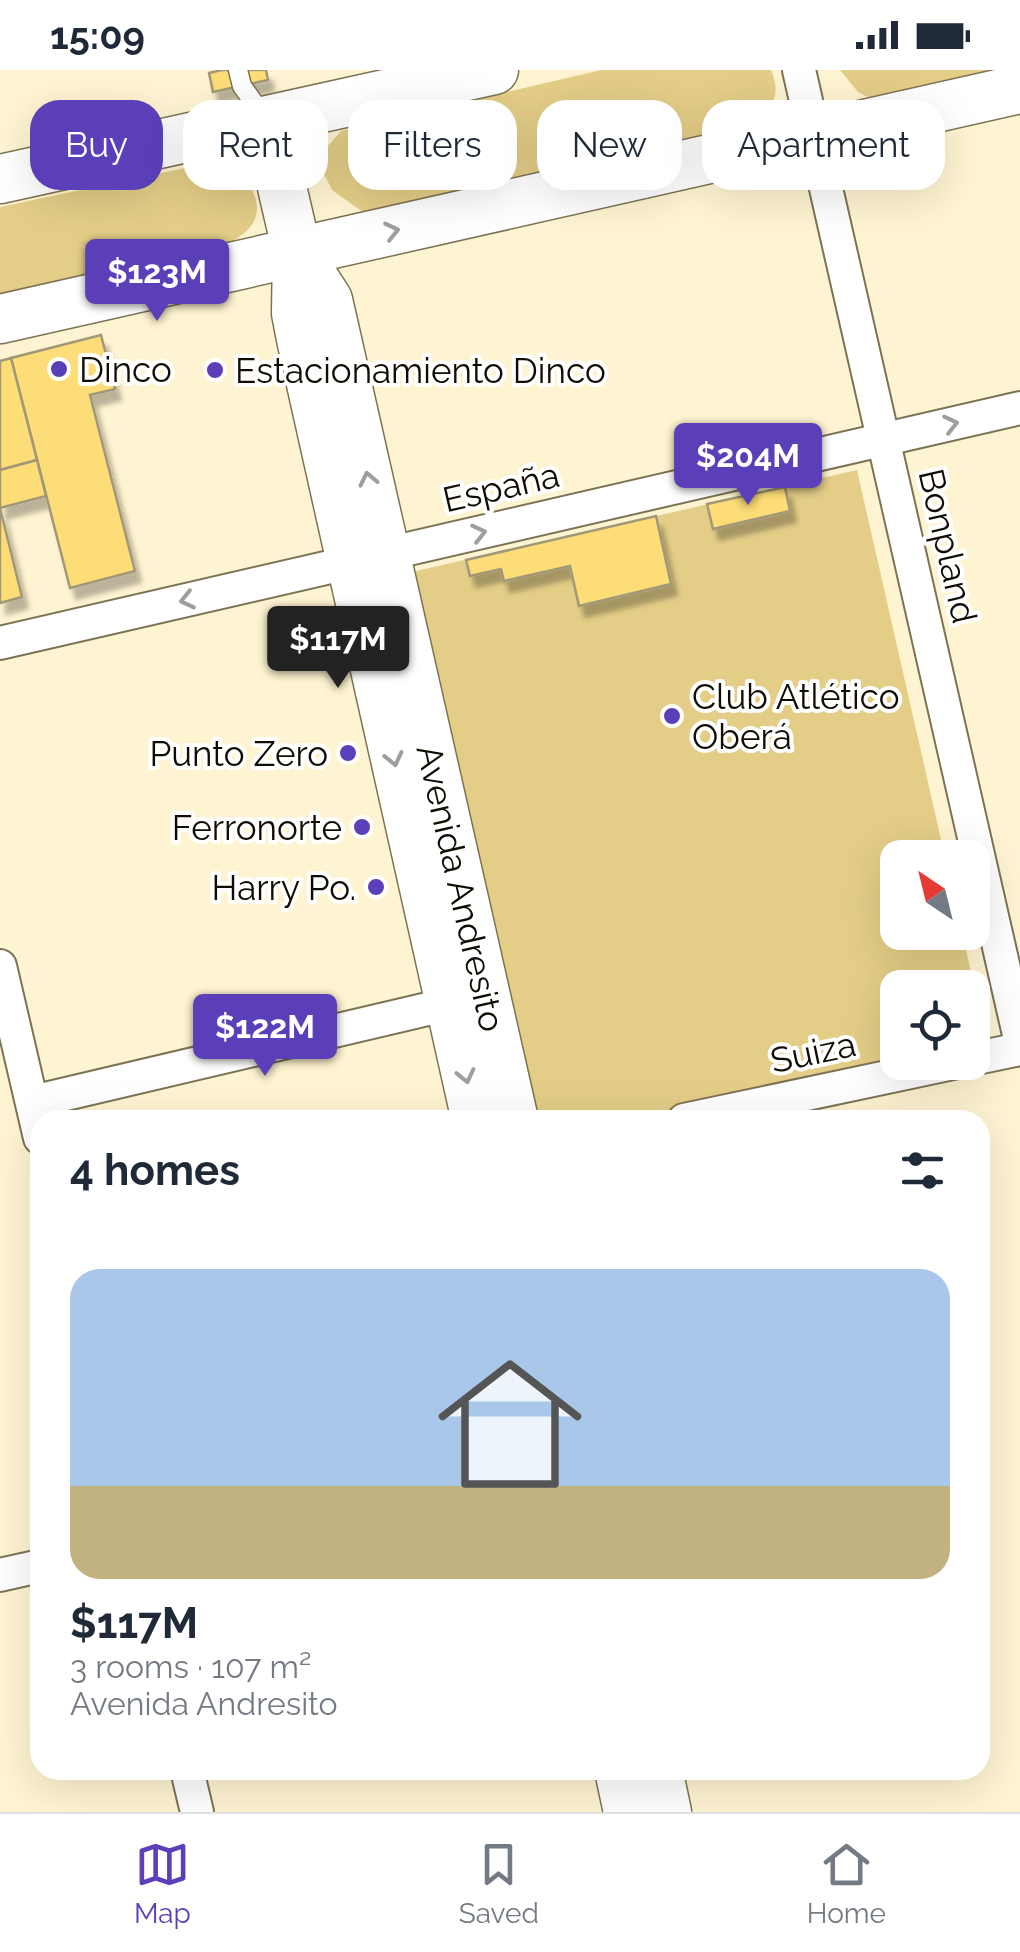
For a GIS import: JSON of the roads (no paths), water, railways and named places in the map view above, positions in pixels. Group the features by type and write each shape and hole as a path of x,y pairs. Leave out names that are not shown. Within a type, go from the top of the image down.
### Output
{"main road":[{"path":"328,107 470,73"},
{"path":"945,106 1020,89"},
{"path":"0,179 183,140"},
{"path":"0,319 702,161"},
{"name":"Avenida Andresito","path":"283,190 297,252 296,313 366,559 468,1000 510,1110"},
{"name":"Avenida Andresito","path":"468,1000 475,1110"},
{"path":"621,1780 628,1812"},
{"path":"660,1780 667,1812"}],"street":[{"name":"Bonpland","path":"799,70 805,100"},
{"name":"Bonpland","path":"824,190 1020,1039"},
{"name":"España","path":"0,643 1020,408"},
{"path":"0,966 34,1110"},
{"path":"32,1102 468,1000"},
{"path":"990,1056 1020,1050"},
{"name":"Suiza","path":"731,1110 880,1079"},
{"path":"0,1575 30,1568"},
{"path":"189,1780 197,1812"}],"lane":[{"path":"238,70 242,86 252,100"}],"place":[{"name":"Dinco","path":"59,369"},
{"name":"Estacionamiento Dinco","path":"215,370"},
{"name":"Club Atlético Oberá","path":"672,716"},
{"name":"Punto Zero","path":"348,753"},
{"name":"Ferronorte","path":"362,827"},
{"name":"Harry Po.","path":"376,887"}]}
